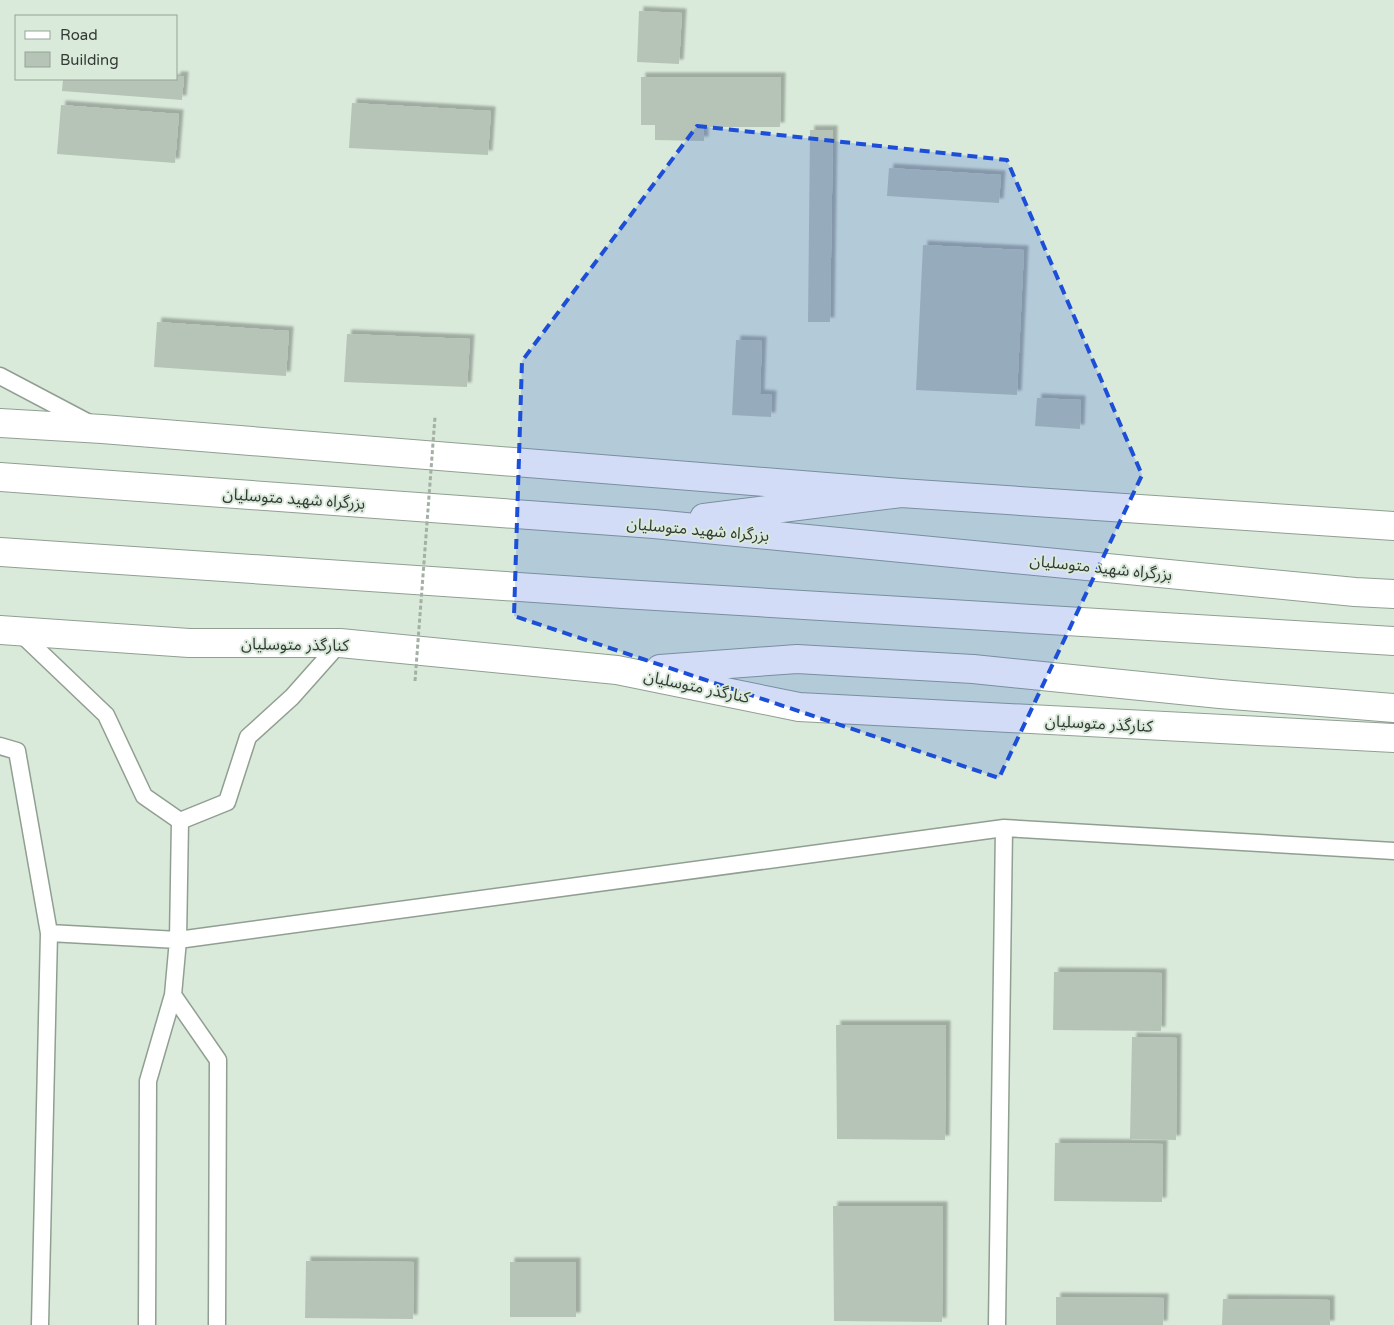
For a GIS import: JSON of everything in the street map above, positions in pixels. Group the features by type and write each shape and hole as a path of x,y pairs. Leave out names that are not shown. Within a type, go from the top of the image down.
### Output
{"main road":[{"path":"0,423 102,429 901,493 1394,526"},
{"name":"بزرگراه شهید متوسلیان","path":"0,477 654,524 1355,592 1394,594"},
{"path":"654,524 901,493"},
{"path":"0,552 1394,641"},
{"name":"کنارگذر متوسلیان","path":"9,631 189,643 340,644 617,670 799,707 1394,738"},
{"path":"626,672 797,659 973,670 1220,694 1394,708"}],"lane":[{"path":"0,376 102,429"},
{"path":"9,631 106,715 144,796 180,821"},
{"path":"180,821 227,802 248,737 292,698 340,644"},
{"path":"0,746 16,751 48,933 40,1325"},
{"path":"147,1325 148,1081 173,995 178,940 180,821"},
{"path":"48,933 178,940 1004,828 1394,851"},
{"path":"997,1325 1004,828"},
{"path":"173,995 218,1060 217,1325"}],"path":[{"path":"415,681 435,417"}],"highlighted area":[{"path":"697,126 1007,160 1142,475 999,778 514,616 522,361"}],"building":[{"path":"639,11 682,13 679,64 637,62"},
{"path":"178,76 184,76 182,100 62,91 63,80 178,80"},
{"path":"641,77 781,77 780,127 704,127 704,141 655,140 655,125 641,125"},
{"path":"352,103 491,111 488,155 349,148"},
{"path":"61,105 179,114 175,163 57,154"},
{"path":"810,130 833,130 830,322 808,322"},
{"path":"889,168 1001,175 999,203 887,196"},
{"path":"923,245 1024,250 1017,395 916,390"},
{"path":"157,322 289,331 286,376 154,367"},
{"path":"347,334 470,339 467,387 344,382"},
{"path":"736,340 762,341 760,394 772,395 771,417 732,415"},
{"path":"1037,398 1081,400 1080,429 1035,426"},
{"path":"1054,972 1162,973 1161,1031 1053,1030"},
{"path":"836,1025 946,1025 945,1140 837,1139"},
{"path":"1132,1037 1177,1038 1176,1140 1130,1139"},
{"path":"1055,1143 1163,1144 1162,1202 1054,1201"},
{"path":"833,1206 943,1206 942,1322 834,1321"},
{"path":"306,1261 414,1262 413,1319 305,1318"},
{"path":"510,1262 576,1262 576,1317 510,1317"},
{"path":"1056,1297 1164,1298 1163,1325 1056,1325"},
{"path":"1223,1299 1330,1300 1330,1325 1222,1325"}]}
